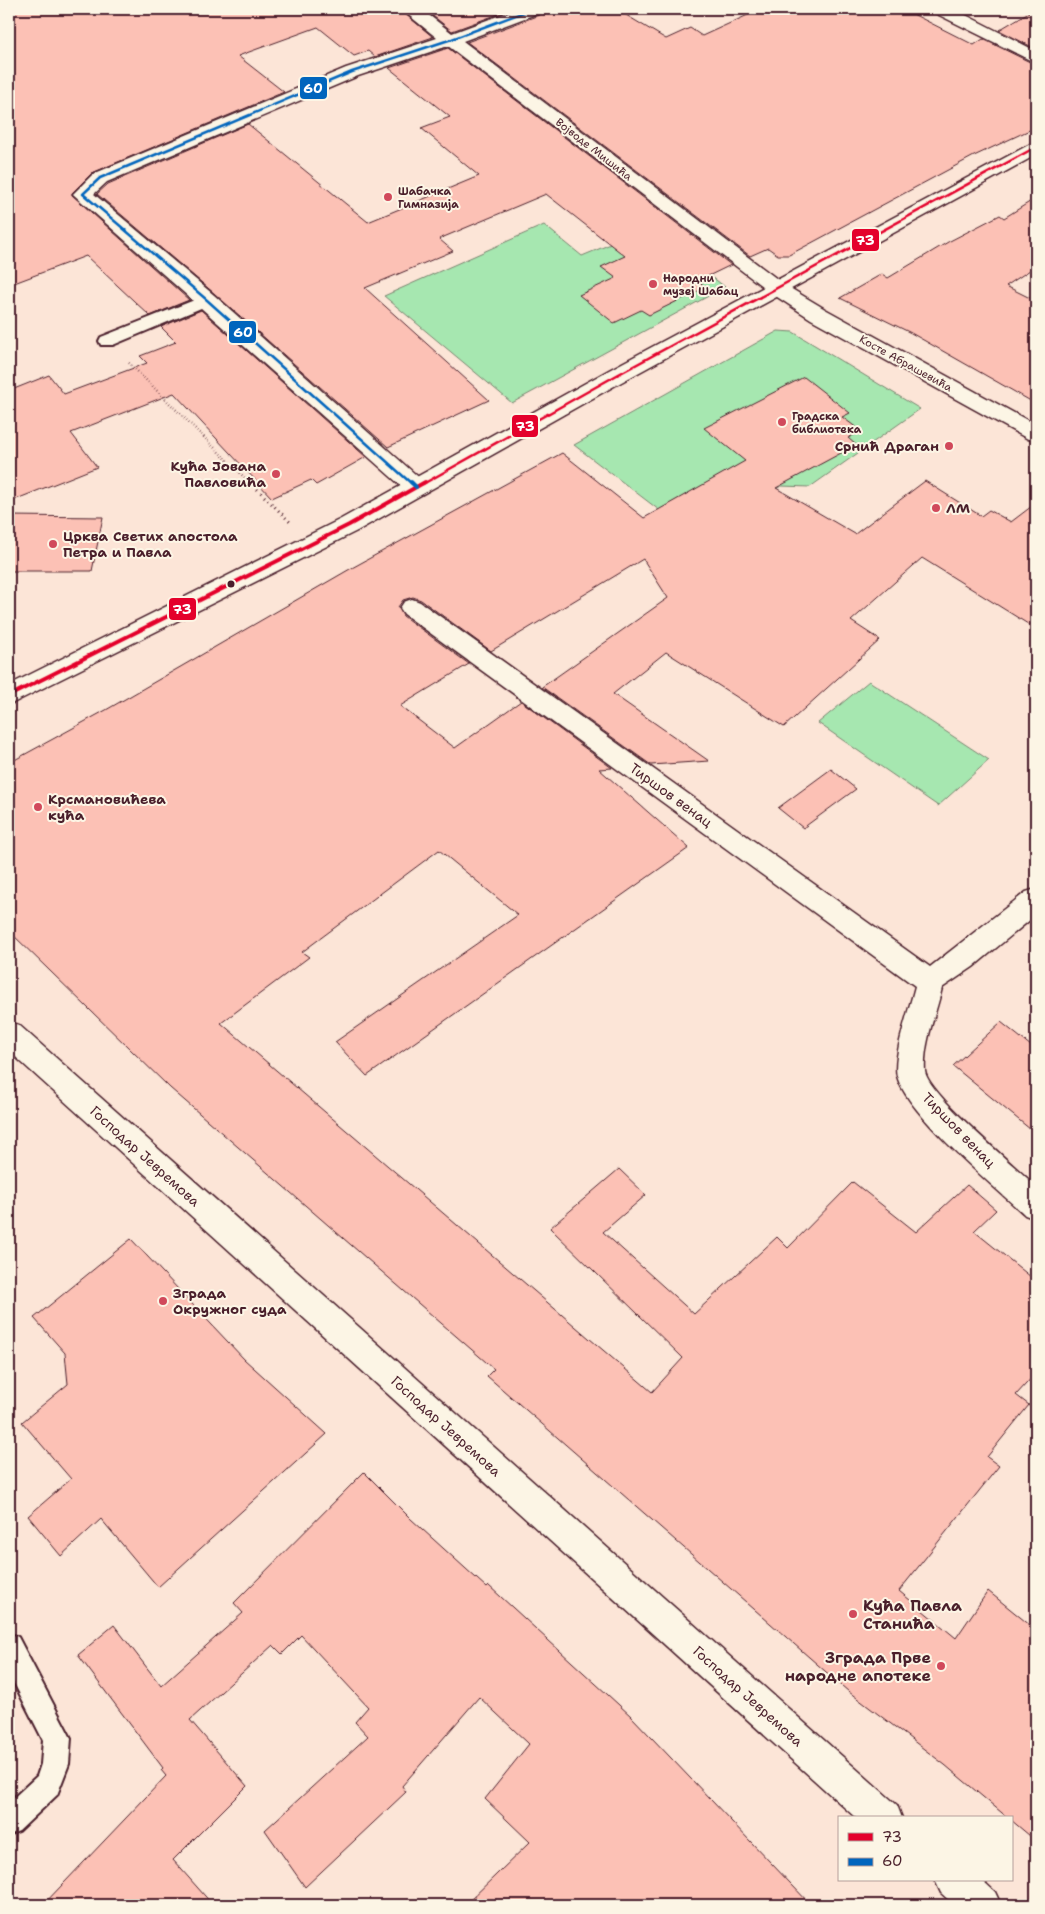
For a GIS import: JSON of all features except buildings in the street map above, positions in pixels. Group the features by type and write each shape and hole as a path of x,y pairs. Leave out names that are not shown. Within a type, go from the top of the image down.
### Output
{"street":[{"name":"Војводе Мишића","path":"410,9 452,39 778,290"},
{"path":"416,487 207,300 83,194 100,178 321,85 532,9"},
{"path":"941,9 1036,58"},
{"path":"9,696 312,543 723,317 778,290 1036,147"},
{"name":"Косте Абрашевића","path":"778,290 1036,434"},
{"name":"Тиршов венац","path":"412,608 930,982 911,1057 911,1075 923,1096 962,1137 1036,1204"},
{"path":"930,982 963,959 1036,900"},
{"name":"Господар Јевремова","path":"9,1034 882,1816"},
{"path":"956,1882 982,1905"}],"lane":[{"path":"107,341 207,300"},
{"path":"9,1646 57,1738 55,1764 47,1785 9,1820"}],"path":[{"path":"107,341 312,543"}],"green space":[{"path":"544,225 582,256 649,228 725,287 512,403 384,296"},
{"path":"778,331 793,332 920,409 810,487 781,486 693,536 574,445"},
{"path":"869,681 989,760 938,806 818,723"}],"transit line":[{"name":"60","path":"416,487 207,300 83,194 100,178 352,72 452,39 532,9"},
{"name":"73","path":"9,696 349,525 617,375 1036,147"}],"place":[{"name":"Шабачка Гимназија","path":"388,197"},
{"name":"Народни музеј Шабац","path":"653,284"},
{"name":"Градска библиотека","path":"782,422"},
{"name":"Срнић Драган","path":"949,446"},
{"name":"Кућа Јована Павловића","path":"276,474"},
{"name":"ЛМ","path":"936,508"},
{"name":"Црква Светих апостола Петра и Павла","path":"53,544"},
{"name":"Крсмановићева кућа","path":"38,807"},
{"name":"Зграда Окружног суда","path":"163,1301"},
{"name":"Кућа Павла Станића","path":"853,1614"},
{"name":"Зграда Прве народне апотеке","path":"941,1666"}]}
